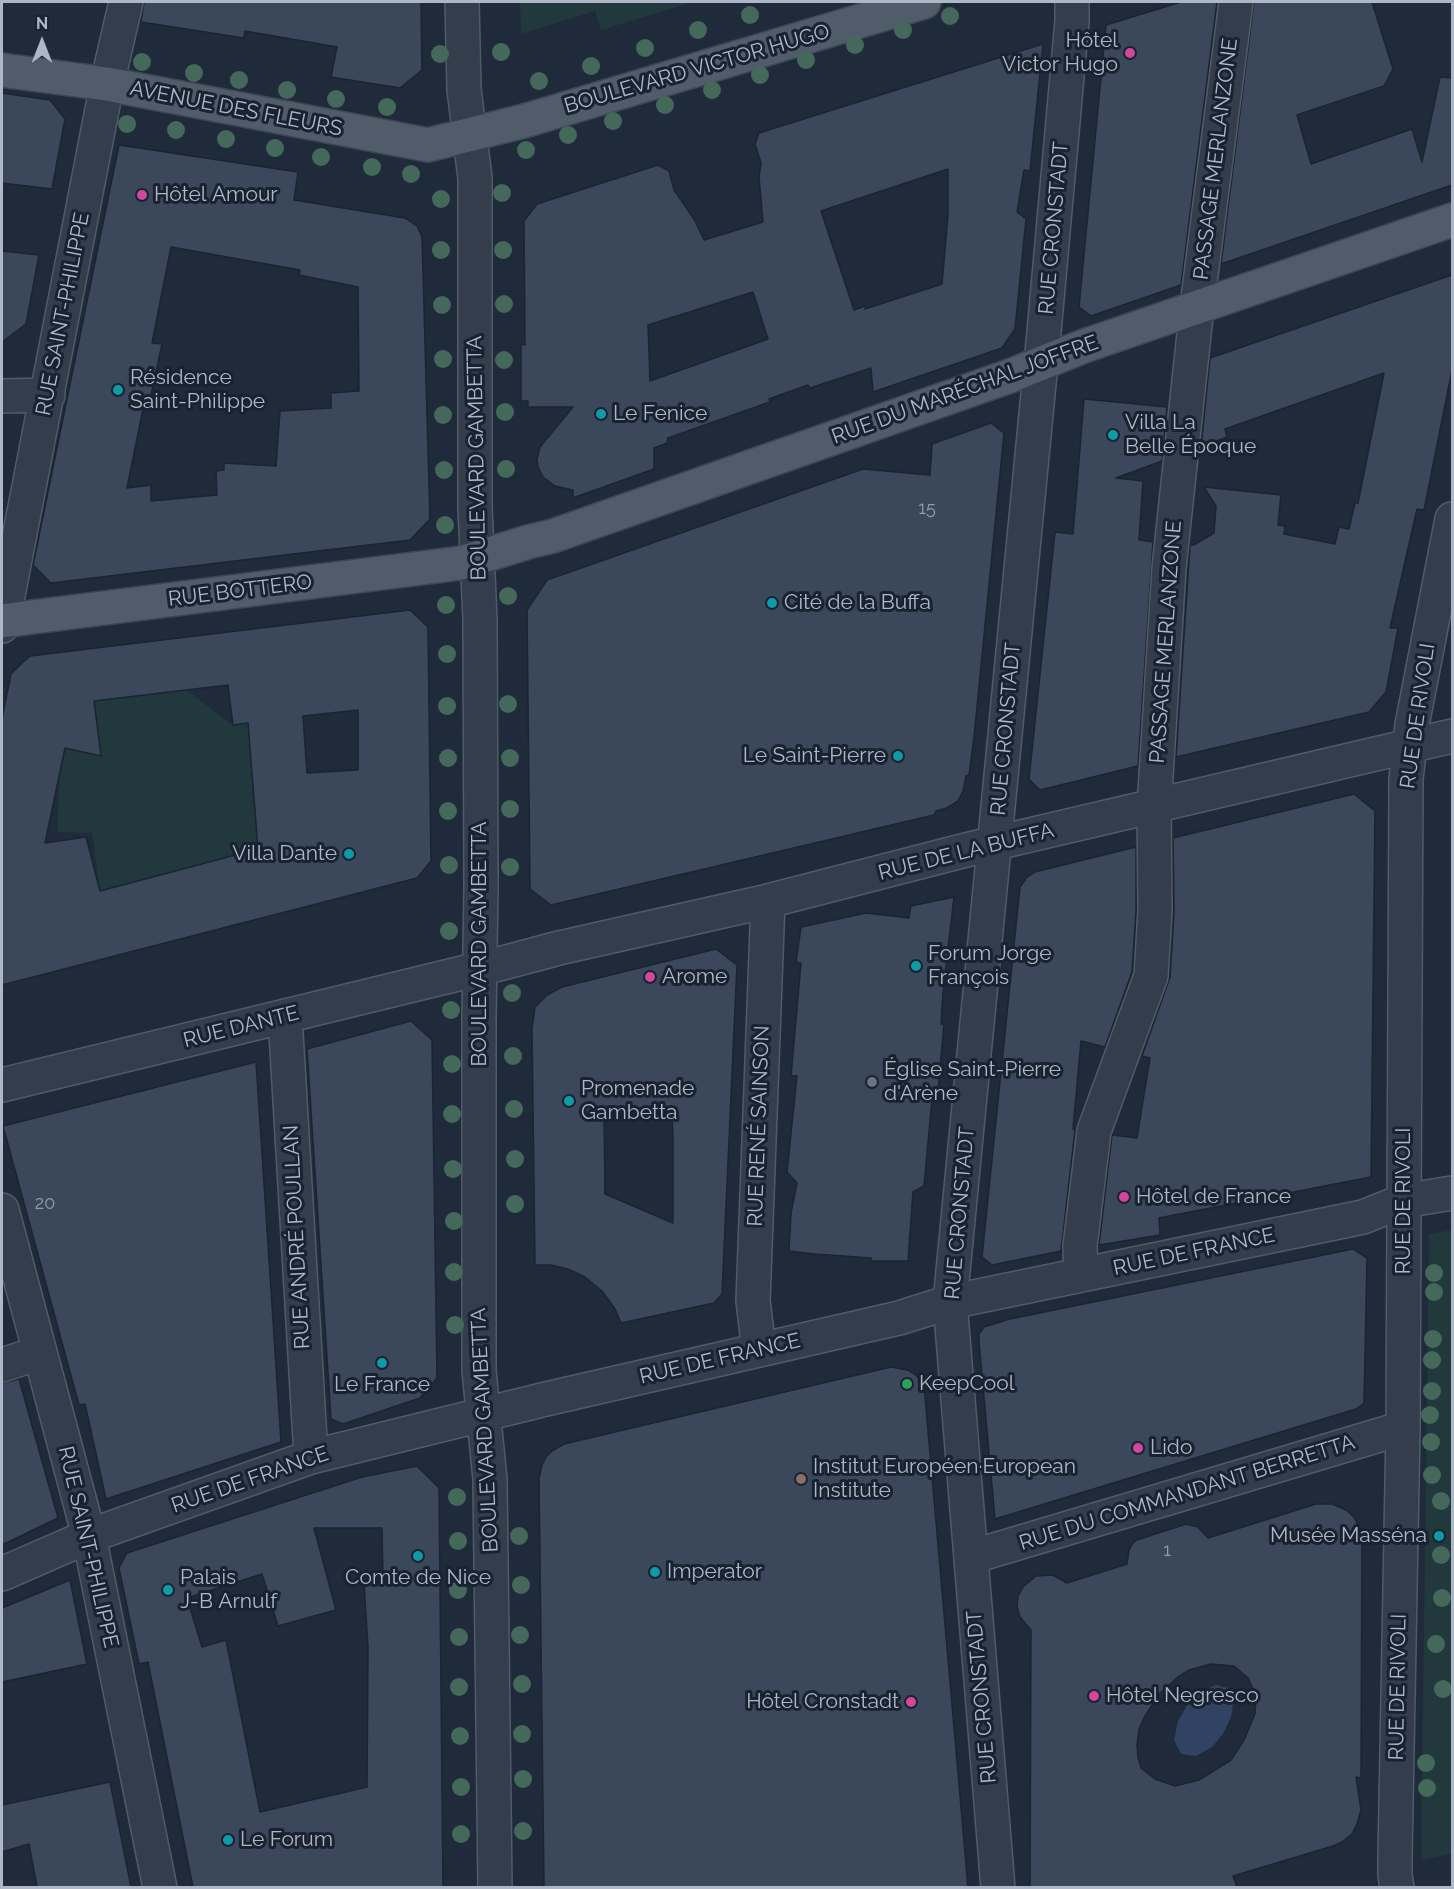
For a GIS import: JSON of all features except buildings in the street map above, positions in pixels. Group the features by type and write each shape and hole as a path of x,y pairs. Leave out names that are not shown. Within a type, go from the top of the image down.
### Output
{"main road":[{"name":"BOULEVARD VICTOR HUGO","path":"469,135 524,121 924,2"},
{"name":"AVENUE DES FLEURS","path":"2,70 107,84 428,145 469,135"},
{"name":"RUE DU MARÉCHAL JOFFRE","path":"477,557 553,536 1041,364 1084,346 1197,306 1452,220"},
{"name":"RUE BOTTERO","path":"2,623 461,563 477,557"}],"street":[{"name":"RUE SAINT-PHILIPPE","path":"2,623 107,84 126,2"},
{"name":"BOULEVARD GAMBETTA","path":"462,2 464,89 475,178 475,507 480,620 481,911 479,1371 490,1479 495,1887"},
{"name":"RUE CRONSTADT","path":"998,1887 950,1302 1041,364 1072,2"},
{"name":"PASSAGE MERLANZONE","path":"1081,1275 1080,1246 1094,1131 1151,976 1155,911 1154,808 1169,568 1197,306 1236,2"},
{"path":"2,396 48,395"},
{"name":"RUE DE RIVOLI","path":"1397,1887 1395,1857 1403,1428 1406,779 1409,746 1452,519"},
{"name":"RUE DE LA BUFFA","path":"480,969 559,948 768,901 995,844 1452,736"},
{"name":"RUE RENÉ SAINSON","path":"759,1350 753,1301 768,901"},
{"name":"RUE DANTE","path":"2,1085 480,969"},
{"name":"RUE ANDRÉ POULLAN","path":"285,1016 311,1457"},
{"name":"RUE DE FRANCE","path":"2,1574 89,1536 311,1457 484,1414 898,1318 950,1302 1363,1217 1403,1201 1452,1193"},
{"name":"RUE SAINT-PHILIPPE","path":"2,1210 89,1536 160,1887"},
{"path":"2,1365 39,1353"},
{"name":"RUE DU COMMANDANT BERRETTA","path":"971,1557 1403,1428"}],"green space":[{"path":"520,2 694,2 601,30 595,11 521,34"},
{"path":"186,690 233,725 248,723 254,806 265,847 100,891 92,833 57,832 61,747 101,756 94,701"},
{"name":"Musée Masséna","path":"1452,1230 1452,1854 1421,1860 1429,1234"}],"water":[{"path":"1216,1685 1228,1688 1234,1698 1231,1717 1223,1734 1212,1747 1196,1756 1181,1754 1174,1740 1178,1721 1189,1702 1202,1691"}],"place":[{"name":"Hôtel Victor Hugo","path":"1130,53"},
{"name":"Hôtel Amour","path":"142,195"},
{"name":"Résidence Saint-Philippe","path":"118,390"},
{"name":"Le Fenice","path":"601,414"},
{"name":"Villa La Belle Époque","path":"1113,435"},
{"name":"Cité de la Buffa","path":"772,603"},
{"name":"Le Saint-Pierre","path":"898,756"},
{"name":"Villa Dante","path":"349,854"},
{"name":"Forum Jorge François","path":"916,966"},
{"name":"Arome","path":"650,977"},
{"name":"Église Saint-Pierre d'Arène","path":"872,1082"},
{"name":"Promenade Gambetta","path":"569,1101"},
{"name":"Hôtel de France","path":"1124,1197"},
{"name":"Le France","path":"382,1363"},
{"name":"KeepCool","path":"907,1384"},
{"name":"Lido","path":"1138,1448"},
{"name":"Institut Européen·European Institute","path":"801,1479"},
{"name":"Musée Masséna","path":"1439,1536"},
{"name":"Comte de Nice","path":"418,1556"},
{"name":"Imperator","path":"655,1572"},
{"name":"Palais J-B Arnulf","path":"168,1590"},
{"name":"Hôtel Negresco","path":"1094,1696"},
{"name":"Hôtel Cronstadt","path":"911,1702"},
{"name":"Le Forum","path":"228,1840"}]}
